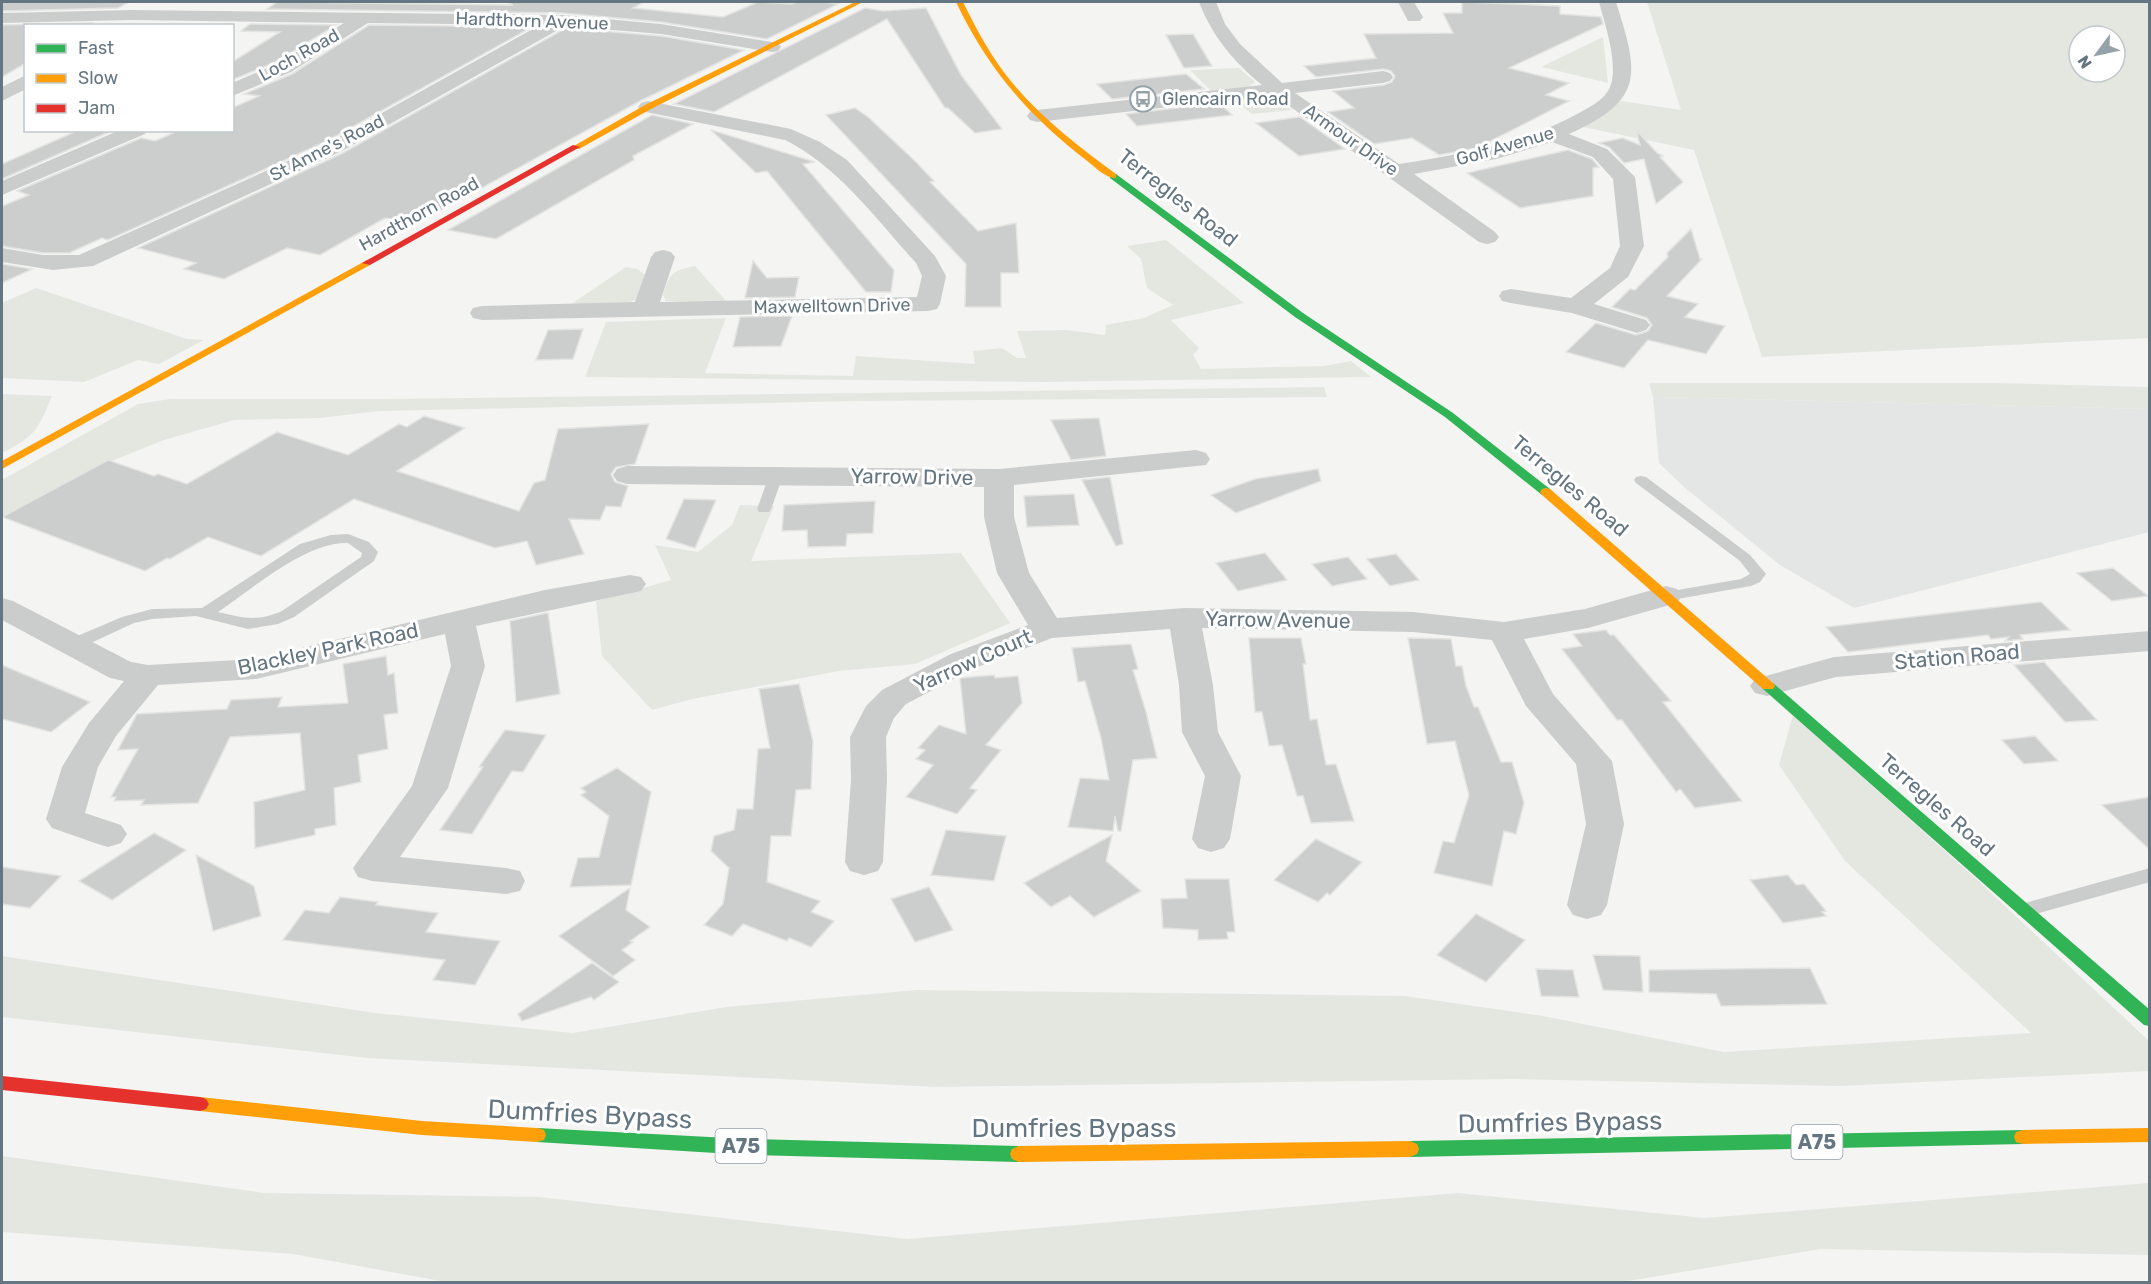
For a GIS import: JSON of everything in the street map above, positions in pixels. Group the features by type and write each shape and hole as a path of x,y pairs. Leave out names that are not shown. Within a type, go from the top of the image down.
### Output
{"main road":[{"name":"Hardthorn Road","path":"2,466 648,107 772,48 859,2"},
{"name":"Terregles Road","path":"960,2 984,54 1007,85 1037,116 1240,273 1466,427 1545,490 2150,1020"},
{"name":"Dumfries Bypass","path":"2,1083 422,1128 748,1147 1004,1154 1484,1148 2150,1135"}],"street":[{"path":"460,17 478,2"},
{"name":"Armour Drive","path":"1208,2 1209,11 1222,35 1245,61 1278,88 1487,237"},
{"name":"Golf Avenue","path":"1396,171 1473,158 1521,146 1553,135 1608,103 1618,91 1623,72 1608,2"},
{"path":"119,24 132,15"},
{"name":"Hardthorn Avenue","path":"2,18 132,15 460,17 562,20 661,29 772,48"},
{"name":"Loch Road","path":"234,89 284,68 364,17"},
{"name":"St Anne's Road","path":"2,255 66,265 85,261 335,147 562,20"},
{"path":"1037,116 1383,77"},
{"path":"2,95 24,82"},
{"name":"Maxwelltown Drive","path":"482,313 928,304 934,276 927,261 839,165 813,146 791,135 648,107"},
{"path":"2,189 133,132"},
{"path":"1553,135 1600,153 1624,177 1627,199 1632,246 1620,272 1576,306"},
{"path":"645,309 663,257"},
{"path":"1511,296 1576,306 1637,325"},
{"name":"Yarrow Drive","path":"627,474 999,478 1196,459"},
{"path":"999,478 999,517 1013,573 1047,629"},
{"name":"Blackley Park Road","path":"2,608 122,671 148,675 256,669 458,620 630,584"},
{"name":"Yarrow Avenue","path":"1047,629 1184,618 1413,622 1504,632 1588,618 1666,596"},
{"path":"1184,618 1196,685 1200,732 1223,776 1211,839"},
{"path":"458,620 468,666 430,788 372,868 506,881"},
{"name":"Yarrow Court","path":"864,862 869,780 868,737 878,714 894,697 963,661 1047,629"},
{"path":"1504,632 1538,699 1594,761 1605,824 1587,905"},
{"name":"Station Road","path":"1767,686 1834,667 2150,641"},
{"path":"108,834 66,819 80,767 96,740 148,675"}],"lane":[{"path":"764,508 776,476"},
{"path":"1641,480 1745,558 1758,574 1754,579 1745,583 1666,596"},
{"path":"74,644 128,620 152,614 206,612 248,624 261,624 280,618 364,563 369,558 370,552 364,544 352,539 323,540 305,547 206,612"},
{"path":"2025,910 2150,874"}],"shaded area":[{"path":"1647,2 2149,2 2149,338 1762,357 1694,150 1583,127 1621,101 1681,110"},
{"path":"1603,37 1608,83 1542,67 1543,66"},
{"path":"1239,68 1255,82 1248,87 1212,92 1190,70"},
{"path":"1261,96 1275,99 1292,110 1252,114 1234,99"},
{"path":"1166,240 1244,303 1171,320 1199,348 1193,355 1201,369 1324,366 1351,361 1371,377 1043,382 585,377 606,322 726,318 705,373 853,376 856,356 975,364 973,351 1002,348 1017,358 1026,358 1017,331 1067,330 1105,335 1106,325 1144,318 1173,305 1147,288 1141,259 1127,246"},
{"path":"695,266 727,302 666,301 663,295 670,277 681,270"},
{"path":"626,267 637,269 648,277 636,300 622,304 570,305"},
{"path":"36,288 187,339 204,340 159,364 138,360 84,382 2,378 2,303"},
{"path":"1649,383 1998,383 2149,387 2149,409 1653,397"},
{"path":"1324,387 1327,397 861,401 379,411 320,418 234,420 164,440 94,468 2,518 2,480 138,404 170,399 385,399"},
{"path":"2,394 52,396 34,431 22,442 2,453"},
{"path":"1653,397 2149,409 2149,532 1854,608 1780,565 1684,487 1659,463"},
{"path":"740,505 774,506 751,561 961,553 1010,623 915,664 839,671 692,699 652,710 602,656 596,601 671,580 655,545 698,552 732,525"},
{"path":"1793,715 1973,876 2149,1041 2149,1071 1840,1086 1512,1079 937,1087 367,1058 2,1017 2,956 375,1013 573,1033 726,1007 917,990 1405,996 1543,1016 1724,1052 2031,1033 1845,861 1779,765"},
{"path":"2,1156 264,1193 539,1197 907,1239 1458,1193 1705,1218 2149,1183 2150,1255 1820,1249 1622,1282 446,1282 293,1254 2,1232"}],"building":[{"path":"2,2 129,2 118,8 2,11"},
{"path":"277,2 513,5 506,2 644,2 633,8 723,17 758,2 838,4 767,39 661,22 562,13 267,9"},
{"path":"1462,2 1560,6 1560,14 1601,17 1603,24 1509,68 1569,83 1546,95 1569,101 1477,148 1439,155 1412,138 1374,144 1328,112 1354,108 1333,91 1384,85 1392,82 1395,76 1391,71 1383,69 1316,77 1304,66 1376,58 1364,34 1453,33 1443,13 1462,13"},
{"path":"865,8 883,11 926,8 961,75 1002,129 975,133 948,108 945,108 887,19 714,112 674,104"},
{"path":"250,24 336,25 276,62 234,79 234,61 280,32 241,31"},
{"path":"2,25 24,25 24,64 2,77"},
{"path":"369,25 532,27 327,141 108,240 102,238 69,253 43,253 2,246 2,206 29,195 17,191 141,138 155,141 175,132 234,132 234,107 259,96 244,94 292,74"},
{"path":"566,28 661,36 744,50 640,101 416,224 385,218 320,255 287,248 224,279 184,269 196,263 138,248 343,153"},
{"path":"1193,34 1212,66 1184,68 1166,35"},
{"path":"1186,74 1204,89 1112,99 1097,84"},
{"path":"1219,103 1232,115 1137,126 1126,114"},
{"path":"855,108 868,117 914,160 934,181 930,182 978,231 1016,223 1019,273 1001,273 1001,307 965,307 966,264 826,115"},
{"path":"652,115 693,124 633,156 634,160 496,239 448,230"},
{"path":"1300,117 1345,149 1299,156 1256,123"},
{"path":"711,130 815,162 803,164 894,270 891,292 866,292 767,171 756,173"},
{"path":"1636,130 1657,153 1663,156 1660,157 1683,182 1656,204 1644,159 1624,163 1609,147 1599,143 1623,138 1640,145"},
{"path":"74,132 109,132 2,179 2,164"},
{"path":"1568,150 1592,159 1599,167 1593,168 1593,196 1520,208 1467,173"},
{"path":"1691,229 1700,259 1702,259 1667,296 1698,304 1685,317 1725,326 1706,354 1648,340 1624,368 1566,352 1596,323 1636,335 1648,331 1652,325 1647,318 1612,307 1630,289 1635,290 1668,257 1667,253"},
{"path":"753,261 767,278 799,277 795,297 745,298"},
{"path":"2,264 32,269 2,283"},
{"path":"792,316 781,346 733,347 740,317"},
{"path":"583,329 573,359 536,360 548,330"},
{"path":"424,416 465,428 397,471 519,511 534,483 545,480 558,429 649,424 635,464 616,467 611,474 615,482 628,486 621,507 606,506 600,520 569,519 584,554 536,565 527,541 495,548 354,499 261,556 208,537 145,571 2,517 108,460 154,476 158,474 187,484 277,432 348,455 399,424 407,427"},
{"path":"1099,418 1106,456 1071,460 1051,420"},
{"path":"1318,469 1321,481 1236,513 1211,495 1255,479"},
{"path":"1110,477 1123,544 1116,546 1082,480"},
{"path":"1074,494 1079,525 1027,527 1024,496"},
{"path":"684,499 716,500 695,548 666,539"},
{"path":"875,501 873,533 847,534 846,546 808,547 807,530 782,531 784,505"},
{"path":"1265,553 1287,580 1238,591 1216,563"},
{"path":"1396,554 1419,580 1390,586 1367,559"},
{"path":"1348,557 1367,579 1332,586 1312,564"},
{"path":"2113,568 2148,596 2112,601 2077,573"},
{"path":"2041,602 2070,630 2020,635 2023,639 2005,641 2009,637 1991,639 1988,635 1848,652 1826,627"},
{"path":"548,613 560,694 516,702 510,621"},
{"path":"1606,630 1610,635 1614,635 1671,701 1663,702 1742,801 1695,808 1680,789 1676,792 1622,720 1617,720 1562,649 1582,646 1573,634"},
{"path":"1249,638 1301,638 1306,664 1303,664 1310,720 1317,719 1326,765 1336,764 1354,821 1311,823 1303,796 1297,796 1282,745 1269,746 1262,712 1255,712"},
{"path":"1408,638 1451,639 1456,666 1462,666 1474,707 1478,707 1501,762 1512,762 1524,803 1516,834 1504,831 1492,886 1434,873 1443,841 1454,843 1469,795 1455,741 1427,744"},
{"path":"1131,644 1138,669 1133,670 1157,758 1133,760 1121,831 1118,831 1115,816 1113,831 1068,827 1080,778 1109,780 1101,738 1085,681 1078,682 1072,648"},
{"path":"386,656 388,675 394,673 398,713 384,715 388,749 358,755 361,782 334,788 336,825 315,829 315,835 255,848 254,802 305,790 300,733 230,737 198,803 141,805 144,800 114,801 116,797 111,797 138,749 118,750 137,714 227,709 231,700 282,697 278,707 348,703 343,664"},
{"path":"2044,662 2097,720 2065,722 2014,665"},
{"path":"2,665 90,702 51,732 2,719"},
{"path":"994,675 995,678 1018,676 1022,703 986,745 1001,750 970,788 977,790 957,814 906,797 933,765 916,759 925,750 918,748 939,725 966,734 960,678"},
{"path":"799,684 813,741 811,789 796,790 791,836 771,836 767,882 820,901 811,912 834,921 811,947 789,938 787,941 743,924 732,936 704,925 723,904 729,868 711,851 714,836 734,830 737,809 753,809 758,749 770,748 759,689"},
{"path":"505,730 546,735 523,772 512,771 472,834 440,830 483,767 479,767"},
{"path":"2035,736 2058,761 2024,764 2002,740"},
{"path":"617,768 651,792 631,885 570,887 578,858 599,857 609,816 581,795 586,792 581,788"},
{"path":"2150,797 2150,850 2102,805"},
{"path":"946,830 1006,836 994,881 931,875"},
{"path":"154,833 186,850 112,900 79,881"},
{"path":"1112,835 1106,861 1141,891 1094,917 1070,896 1051,907 1024,883"},
{"path":"1316,839 1362,862 1330,895 1327,893 1318,902 1274,880"},
{"path":"196,855 254,886 261,916 213,931"},
{"path":"2,867 61,876 30,908 2,904"},
{"path":"1788,875 1796,885 1804,884 1826,911 1822,912 1826,916 1783,923 1750,880"},
{"path":"1185,879 1229,879 1235,932 1227,932 1228,939 1198,940 1198,930 1163,928 1161,899 1187,898"},
{"path":"929,887 953,930 915,942 891,899"},
{"path":"630,888 626,910 650,927 630,941 633,942 622,950 635,960 613,976 559,936"},
{"path":"340,897 378,902 376,905 438,913 426,932 500,941 475,985 433,980 445,960 283,940 305,910 329,913"},
{"path":"1476,914 1525,940 1486,982 1437,955"},
{"path":"1593,955 1640,956 1643,992 1603,990"},
{"path":"592,963 619,982 594,1000 591,997 522,1021 518,1014"},
{"path":"1810,968 1827,1004 1721,1006 1716,994 1649,992 1649,970"},
{"path":"1536,969 1573,970 1579,997 1541,996"}],"traffic: fast":[{"path":"1113,176 1299,315 1449,415 1546,492"},
{"path":"1768,686 2150,1020"},
{"path":"537,1135 748,1147 1019,1154"},
{"path":"1410,1149 2023,1137"}],"traffic: slow":[{"path":"576,147 648,107 859,2"},
{"path":"960,2 989,56 1023,100 1064,138 1113,176"},
{"path":"2,466 367,263"},
{"path":"1546,492 1768,686"},
{"path":"200,1104 422,1128 537,1135"},
{"path":"2023,1137 2150,1135"},
{"path":"1019,1154 1410,1149"}],"traffic: jam":[{"path":"367,263 576,147"},
{"path":"2,1083 200,1104"}],"place":[{"name":"Glencairn Road","path":"1143,99"}]}
